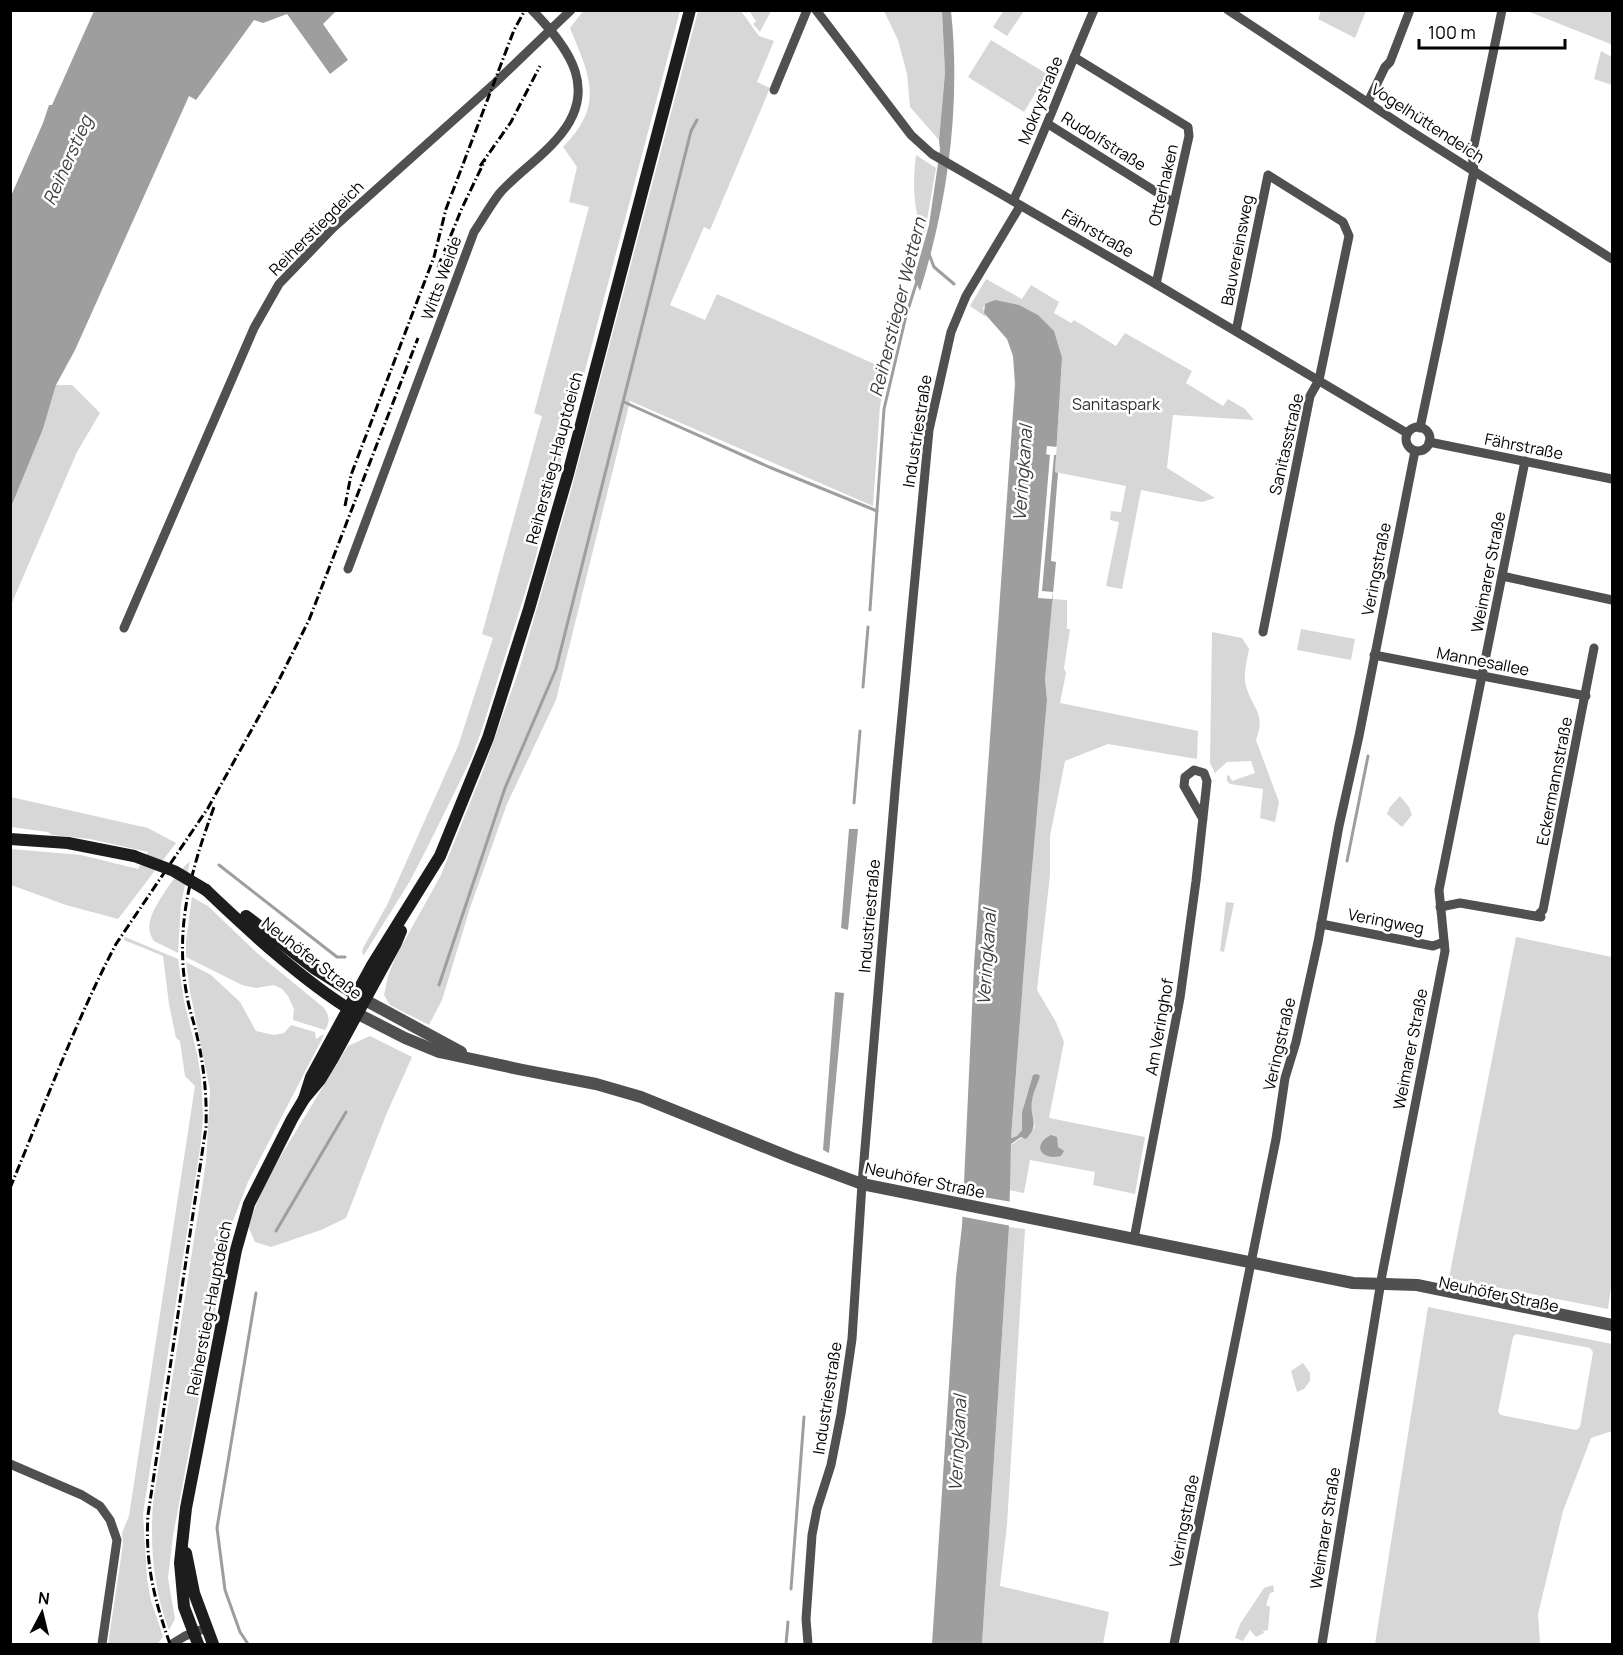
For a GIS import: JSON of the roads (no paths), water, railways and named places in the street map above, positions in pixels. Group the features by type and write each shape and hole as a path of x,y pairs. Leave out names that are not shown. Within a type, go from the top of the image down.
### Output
{"main road":[{"name":"Reiherstieg-Hauptdeich","path":"184,1537 186,1508 239,1233 256,1188 304,1099 320,1080 360,997 371,967 440,856 488,738 529,609 568,474 690,10"},
{"name":"Neuhöfer Straße","path":"10,839 68,843 134,856 174,871 226,902 335,982 360,997"},
{"name":"Neuhöfer Straße","path":"206,890 268,946 353,1011"},
{"name":"Reiherstieg-Hauptdeich","path":"360,997 396,943 412,902"},
{"path":"335,982 352,979 371,967"},
{"path":"184,1537 192,1585 213,1644"},
{"path":"184,1537 180,1576 184,1606 196,1639"}],"street":[{"name":"Witts Weide","path":"348,569 474,232 499,194 556,140 571,120 578,102 579,86 576,68 550,29 532,10"},
{"name":"Reiherstiegdeich","path":"124,628 252,333 279,284 333,228 495,83 571,10"},
{"path":"774,90 807,10"},
{"name":"Fährstraße","path":"816,10 911,135 932,154 1407,433"},
{"name":"Mokrystraße","path":"1016,204 1094,10"},
{"name":"Vogelhüttendeich","path":"1228,10 1612,259"},
{"path":"1368,102 1385,67 1390,62 1410,10"},
{"path":"1420,428 1474,171 1472,155 1502,10"},
{"name":"Otterhaken","path":"1074,57 1188,127 1189,136 1156,284"},
{"name":"Rudolfstraße","path":"1048,124 1174,203"},
{"name":"Sanitasstraße","path":"1263,632 1310,396 1318,380 1349,236 1343,222 1268,175"},
{"name":"Bauvereinsweg","path":"1236,331 1268,175"},
{"name":"Industriestraße","path":"808,1644 806,1619 812,1535 817,1509 831,1465 843,1404 852,1339 862,1184 896,779 929,430 951,332 966,296 1016,204"},
{"path":"1413,428 1420,428 1428,433 1430,442 1424,450 1415,451 1407,444 1407,433 1413,428"},
{"name":"Fährstraße","path":"1430,442 1612,479"},
{"name":"Veringstraße","path":"1174,1644 1252,1262 1286,1078 1321,924 1415,451"},
{"name":"Weimarer Straße","path":"1322,1644 1380,1285 1445,951 1439,890 1525,461"},
{"path":"1502,576 1612,600"},
{"name":"Eckermannstraße","path":"1440,906 1460,903 1539,916 1543,910 1594,648"},
{"name":"Mannesallee","path":"1374,655 1586,696"},
{"name":"Am Veringhof","path":"1134,1239 1180,998 1207,789 1206,776 1201,771 1194,770 1185,777 1184,786 1203,819"},
{"name":"Veringweg","path":"1321,924 1433,946 1444,942"},
{"name":"Neuhöfer Straße","path":"360,997 412,1027 476,1059"},
{"name":"Neuhöfer Straße","path":"353,1011 422,1046 616,1089 862,1184 1353,1283 1417,1286 1612,1325"},
{"name":"Neuhöfer Straße","path":"1380,1285 1612,1333"},
{"path":"10,1464 82,1495 100,1506 110,1520 117,1540 102,1644"},
{"path":"172,1644 196,1639 206,1628"}],"water":[{"name":"Reiherstieg","path":"94,11 336,11 323,24 348,60 330,74 287,14 263,23 254,20 196,100 189,96 75,350 56,385 43,429 11,507 11,196 49,105 52,105"},
{"path":"942,11 951,11 954,46 953,117 945,188 920,291 914,278 929,225 940,150 945,73"},
{"name":"Veringkanal","path":"995,300 1019,305 1038,315 1054,331 1062,358 1055,472 1058,473 1051,561 1056,562 1045,679 1047,700 1011,1138 1017,1136 1022,1130 1022,1112 1033,1075 1040,1076 1031,1107 1033,1129 1026,1139 1021,1137 1011,1144 1009,1227 982,1644 932,1644 956,1277 962,1226 974,965 1015,384 1013,356 1007,339 984,313 985,304"},
{"path":"849,829 858,829 848,930 841,928"},
{"path":"835,992 844,993 829,1153 823,1150"},
{"path":"1051,1135 1057,1137 1058,1147 1064,1151 1061,1156 1048,1156 1041,1151 1042,1143"}],"waterway":[{"path":"439,985 505,788 556,669 691,131 697,120"},
{"path":"929,254 934,267 954,284"},
{"name":"Reiherstieger Wettern","path":"870,610 884,409 906,316 917,281"},
{"path":"624,402 769,467 877,511"},
{"name":"Reiherstieger Wettern","path":"863,687 868,627"},
{"name":"Reiherstieger Wettern","path":"854,803 860,731"},
{"path":"1347,861 1368,756"},
{"path":"219,865 337,957 345,957"},
{"path":"276,1231 346,1112"},
{"path":"248,1644 240,1632 225,1590 217,1528 256,1293"},
{"name":"Reiherstieger Wettern","path":"791,1589 804,1417"},
{"name":"Reiherstieger Wettern","path":"786,1644 788,1622"}],"railway":[{"path":"345,506 351,475 434,257 446,209 514,30 525,10"},
{"path":"480,166 511,122 540,66"},
{"path":"438,267 485,160"},
{"path":"10,1188 73,1034 116,944 208,808 276,686 309,620 418,338"},
{"path":"170,1644 152,1581 147,1532 206,1127 203,1070 187,996 182,947 192,877 214,807"}],"park label":[{"name":"Sanitaspark","path":"1116,404"}]}
